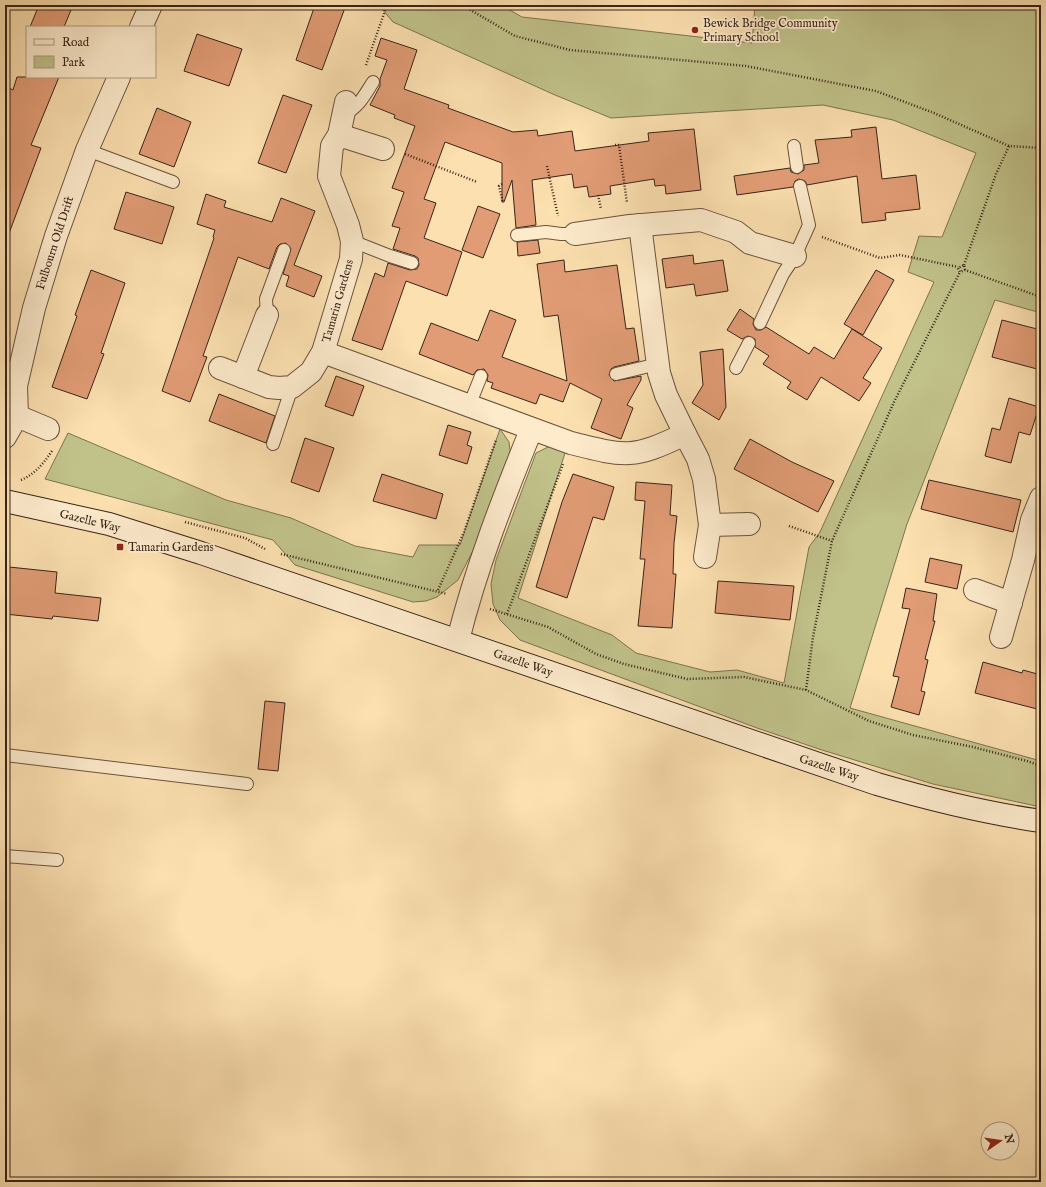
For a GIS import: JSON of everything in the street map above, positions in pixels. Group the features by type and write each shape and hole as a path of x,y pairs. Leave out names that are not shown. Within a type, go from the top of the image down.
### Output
{"street":[{"path":"141,26 151,5"},
{"name":"Fulbourn Old Drift","path":"17,416 10,385 68,200 87,150 119,78"},
{"path":"343,117 383,148"},
{"name":"Tamarin Gardens","path":"292,387 311,372 324,352 351,259 352,241 348,225 329,176 332,146 343,117"},
{"path":"568,234 635,225 701,220 736,232 750,243 795,256"},
{"path":"635,225 658,364 666,395 698,459 704,479 710,525 705,557"},
{"path":"243,377 267,315"},
{"name":"Tamarin Gardens","path":"324,352 531,430 571,443 610,453 626,455 646,452 685,434"},
{"path":"220,368 269,387 292,387"},
{"path":"5,437 17,416 48,429"},
{"path":"458,640 467,601 487,541 531,430"},
{"name":"Gazelle Way","path":"10,492 252,570 877,784 941,802 993,814 1041,821"},
{"path":"1001,637 1032,520 1041,498"},
{"path":"710,525 749,524"},
{"path":"975,590 1011,603"}],"lane":[{"path":"343,117 360,103 373,82"},
{"path":"794,146 797,166"},
{"path":"87,150 173,182"},
{"path":"760,323 783,274 795,256 809,225 800,186"},
{"path":"517,235 546,232 568,234"},
{"path":"352,241 412,263"},
{"path":"267,315 266,299 284,250"},
{"path":"736,368 749,343"},
{"path":"616,374 658,364"},
{"path":"469,406 481,376"},
{"path":"273,444 292,387"},
{"path":"5,755 247,784"},
{"path":"5,856 57,860"}],"path":[{"path":"364,71 387,5"},
{"path":"462,5 515,36 570,50 746,66 876,91 934,113 1009,146 1041,148"},
{"path":"615,146 618,145 635,225"},
{"path":"965,270 964,265 996,174 1009,146"},
{"path":"383,148 477,182"},
{"path":"547,166 568,234"},
{"path":"502,184 499,186 503,203"},
{"path":"795,256 817,235 880,258 900,255 958,267 964,265"},
{"path":"958,267 960,272"},
{"path":"806,690 813,637 832,541 894,402 960,272 965,270 1041,297"},
{"path":"438,590 464,532 503,419"},
{"path":"10,492 31,475 52,450 53,437 48,429"},
{"path":"507,614 571,443"},
{"path":"183,522 245,538 271,552"},
{"path":"789,526 832,541"},
{"path":"278,554 438,590 548,627 596,654 624,664 686,679 744,677 806,690 869,721 913,734 973,746 1041,766"}],"green space":[{"path":"376,5 501,5 522,17 752,43 755,5 1041,5 1041,313 995,300 907,524 850,708 1041,761 1041,807 933,784 822,750 757,728 520,640 500,620 493,604 491,584 496,560 536,453 550,446 567,447 518,598 612,635 636,653 710,672 737,670 784,683 809,547 820,532 934,282 908,272 919,236 942,237 976,153 893,120 823,105 611,118 555,95 393,22 381,8"},
{"path":"500,429 509,442 511,458 487,523 458,580 437,597 426,601 413,602 295,565 273,540 45,479 68,433 226,500 291,518 355,546 413,557 419,545 460,545"}],"building":[{"path":"39,5 73,5 64,26 30,26"},
{"path":"315,5 346,5 322,70 296,60"},
{"path":"197,34 242,49 229,86 184,71"},
{"path":"381,38 417,50 404,89 449,105 448,108 513,132 537,130 538,136 572,131 575,151 649,141 648,133 694,129 701,190 666,194 665,185 655,186 654,179 610,186 611,194 589,197 587,186 574,188 572,174 532,180 536,225 516,228 512,180 504,202 502,202 502,163 445,142 424,199 436,203 424,238 462,252 447,296 406,281 382,350 352,340 375,273 384,277 388,263 410,270 417,269 419,265 418,258 415,256 393,249 400,228 392,226 404,192 392,188 415,126 394,118 395,115 370,105 380,86 380,79 387,60 375,56"},
{"path":"17,77 59,78 31,145 41,148 8,236 5,236 5,86 13,90"},
{"path":"283,95 312,105 286,173 258,163"},
{"path":"157,108 191,122 174,167 139,154"},
{"path":"876,127 882,179 916,175 920,209 885,213 886,220 862,223 857,176 807,185 805,181 799,179 795,181 793,187 737,195 734,176 790,168 791,172 798,174 804,170 804,165 819,163 815,140 852,137 851,130"},
{"path":"126,192 174,207 162,244 114,229"},
{"path":"206,194 226,201 224,207 272,222 281,198 315,211 294,265 322,276 314,297 286,286 289,276 283,274 291,249 286,243 280,244 277,247 269,269 238,257 203,356 207,357 190,402 162,391 214,238 215,230 197,224"},
{"path":"478,206 500,214 483,258 462,250"},
{"path":"538,240 540,253 518,256 517,242"},
{"path":"693,255 694,264 723,260 728,291 696,296 694,284 666,288 662,259"},
{"path":"564,260 565,272 617,265 626,329 634,328 639,361 614,367 611,369 609,375 614,381 641,376 641,380 627,405 633,408 621,439 591,428 602,399 570,383 563,402 540,394 536,404 491,388 493,383 487,381 488,375 484,369 477,370 473,375 419,354 431,323 478,341 490,310 516,320 502,357 567,381 558,315 544,317 537,264"},
{"path":"91,270 125,283 101,353 104,354 87,399 52,387 77,316 75,315"},
{"path":"876,270 894,280 863,335 844,324"},
{"path":"740,309 754,319 753,324 756,330 761,330 766,327 809,354 814,347 834,359 852,329 882,348 863,378 871,383 859,401 821,377 807,400 787,388 791,382 763,364 769,356 755,347 755,339 748,336 742,339 727,330"},
{"path":"1002,320 1041,330 1041,355 1037,369 992,357"},
{"path":"723,349 726,407 719,420 692,403 703,385 700,352"},
{"path":"336,376 364,386 353,416 325,406"},
{"path":"219,394 275,416 266,443 209,421"},
{"path":"1009,398 1039,407 1030,435 1019,432 1011,463 985,456 992,428 1000,430"},
{"path":"448,425 471,432 467,445 472,447 467,464 439,455"},
{"path":"305,438 334,448 319,492 291,482"},
{"path":"750,439 792,462 834,481 818,512 734,469"},
{"path":"382,474 443,494 436,519 373,501"},
{"path":"573,474 614,487 604,520 593,517 567,598 536,587 562,502"},
{"path":"929,480 1021,500 1013,532 921,509"},
{"path":"636,482 672,485 670,515 677,516 674,543 673,574 676,574 672,628 638,626 645,559 640,559 645,501 635,500"},
{"path":"930,558 962,565 957,589 925,582"},
{"path":"9,567 57,572 55,593 101,598 98,621 53,616 52,619 5,614"},
{"path":"718,581 794,586 790,620 715,613"},
{"path":"906,588 937,594 933,621 935,621 925,659 928,660 921,691 925,692 919,715 891,707 899,677 893,676 910,609 902,608"},
{"path":"983,662 1022,673 1023,670 1041,675 1041,710 975,693"},
{"path":"265,701 285,703 278,771 258,769"}],"place":[{"name":"Bewick Bridge Community Primary School","path":"695,30"},
{"name":"Tamarin Gardens","path":"120,547"}]}
